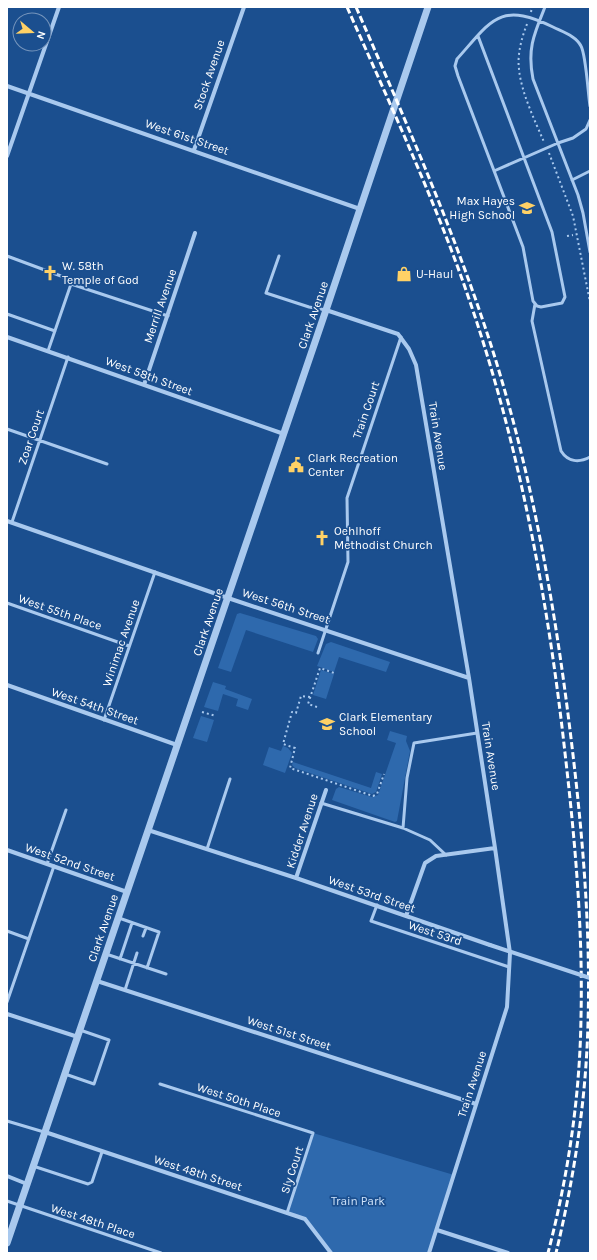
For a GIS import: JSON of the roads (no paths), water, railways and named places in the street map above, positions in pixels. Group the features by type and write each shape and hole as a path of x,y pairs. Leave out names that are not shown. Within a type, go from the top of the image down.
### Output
{"street":[{"path":"7,156 59,7"},
{"name":"Stock Avenue","path":"194,150 244,7"},
{"name":"Clark Avenue","path":"7,1242 284,434 428,7"},
{"name":"West 61st Street","path":"7,86 360,209"},
{"name":"Merrill Avenue","path":"144,385 195,233"},
{"path":"326,310 398,334 400,337"},
{"name":"West 58th Street","path":"7,336 284,434"},
{"name":"Train Avenue","path":"400,337 409,349 416,365 496,848 510,953 507,1008 429,1253"},
{"name":"West 56th Street","path":"9,521 228,598 326,629 468,678"},
{"name":"West 54th Street","path":"7,685 177,745"},
{"name":"Kidder Avenue","path":"296,878 326,790"},
{"name":"West 53rd Street","path":"148,830 377,905 490,945 590,978"},
{"path":"406,916 425,863 436,856 496,848"},
{"name":"West 52nd Street","path":"7,850 127,892"},
{"name":"West 51st Street","path":"97,981 476,1104"},
{"path":"7,1014 78,1037"},
{"name":"West 48th Street","path":"44,1132 305,1219 332,1253"},
{"path":"7,1176 27,1184"},
{"path":"437,1230 508,1253"}],"lane":[{"path":"545,7 532,40 530,64 533,79 572,180 583,213 590,252"},
{"path":"590,106 582,47 572,36 539,20 511,14 502,16 491,22 457,59 455,66 458,76 523,247 535,304 532,321 561,452 564,457 576,461 590,457"},
{"path":"478,36 552,232 565,294 562,303 541,307 535,304"},
{"path":"494,171 558,143 574,138 586,129 590,120"},
{"path":"572,180 590,171"},
{"path":"7,256 70,279 71,284 48,351"},
{"path":"279,256 266,293 309,307 326,310"},
{"path":"71,284 168,316"},
{"path":"7,314 55,331"},
{"name":"Train Court","path":"318,653 348,562 347,498 400,337"},
{"name":"Zoar Court","path":"9,521 68,357"},
{"path":"7,429 107,464"},
{"name":"Winimac Avenue","path":"104,720 155,572"},
{"name":"West 55th Place","path":"7,604 129,646"},
{"path":"403,828 407,778 414,743 477,733"},
{"path":"207,849 230,779"},
{"path":"322,803 403,828 430,840 446,855"},
{"path":"47,864 66,810"},
{"path":"7,1002 54,866"},
{"name":"West 53rd","path":"377,905 371,921 509,967"},
{"path":"118,918 159,932 147,968"},
{"path":"120,959 132,923"},
{"path":"143,936 146,928"},
{"path":"7,931 29,939"},
{"path":"125,990 137,953"},
{"path":"106,954 166,974"},
{"path":"65,1074 94,1084 109,1040 80,1030"},
{"name":"West 50th Place","path":"160,1084 313,1133"},
{"path":"7,1121 44,1132"},
{"name":"Sly Court","path":"287,1213 313,1133"},
{"path":"33,1166 88,1184 92,1182 102,1152"},
{"name":"West 48th Place","path":"7,1201 161,1253"}],"railway":[{"path":"347,7 425,184 449,244 471,306 491,368 524,495 548,624 572,819 578,885 581,951 580,1047 572,1136 548,1253"},
{"path":"356,7 410,131 444,215 476,299 490,342 504,388 528,480 555,620 568,714 581,830 589,985 587,1052 582,1110 574,1168 556,1253"}],"place":[{"name":"Max Hayes High School","path":"527,208"},
{"name":"W. 58th Temple of God","path":"50,273"},
{"name":"U-Haul","path":"404,274"},
{"name":"Clark Recreation Center","path":"296,465"},
{"name":"Oehlhoff Methodist Church","path":"322,538"},
{"name":"Clark Elementary School","path":"327,724"}],"park label":[{"name":"Train Park","path":"358,1201"}]}
